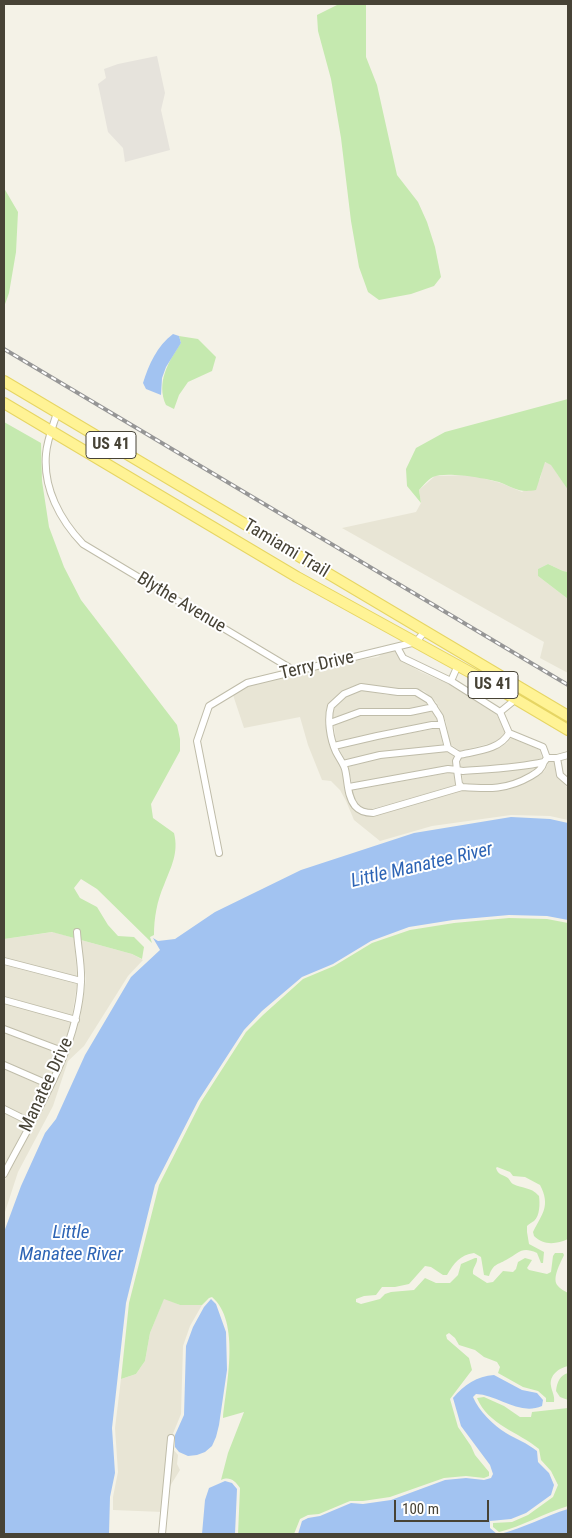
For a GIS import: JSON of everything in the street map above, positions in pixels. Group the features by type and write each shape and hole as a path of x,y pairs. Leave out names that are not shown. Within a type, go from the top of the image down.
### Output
{"main road":[{"name":"Tamiami Trail","path":"4,382 568,716"},
{"name":"Tamiami Trail","path":"4,404 297,577 458,665 568,730"}],"street":[{"name":"Blythe Avenue","path":"57,413 46,452 46,469 55,506 70,531 83,544 296,671"},
{"path":"416,642 425,631"},
{"name":"Terry Drive","path":"219,853 197,741 209,706 248,683 416,642"},
{"path":"397,647 403,658 451,681 500,712 509,733 543,748 545,760 543,768 507,787 462,787 373,813 366,813 357,808 352,801 343,764 334,746 329,711 331,706 344,694 361,687 398,692 416,692 426,697 440,717 448,748"},
{"path":"451,681 458,665"},
{"path":"500,712 516,699"},
{"path":"330,723 360,712 410,712 434,707"},
{"path":"334,746 432,725 442,725"},
{"path":"343,764 380,755 448,748 459,755 498,745 505,740 509,733"},
{"path":"349,788 448,769 463,771 530,765 568,754"},
{"path":"459,755 456,761 459,784 462,787"},
{"path":"557,758 560,774 568,782"},
{"name":"Manatee Drive","path":"4,1174 66,1052 76,1020 81,981 77,932"},
{"path":"4,961 81,981"},
{"path":"4,1000 76,1020"},
{"path":"4,1029 66,1052"},
{"path":"4,1065 50,1085"},
{"path":"4,1109 30,1122"},
{"path":"162,1534 171,1438"}],"shaded area":[{"path":"157,56 165,93 161,110 170,150 125,162 123,148 108,132 98,84 106,78 104,69 118,64"},
{"path":"544,462 551,464 568,490 568,572 548,564 538,569 538,576 568,599 568,673 540,658 544,642 342,528 416,512 421,503 419,490 435,476 471,475 501,483 522,492 540,479"},
{"path":"395,650 401,660 421,672 449,684 497,715 505,733 503,738 496,742 460,751 450,744 446,722 437,703 424,691 362,684 348,688 328,704 325,722 329,742 340,766 345,783 347,798 355,811 365,816 374,816 456,791 508,790 540,775 549,762 554,761 556,775 568,788 568,820 550,816 511,815 432,826 380,841 354,820 340,790 331,781 322,780 308,745 300,717 244,728 233,695 249,686 347,662 378,657 383,653"},
{"path":"361,690 388,695 415,695 424,700 428,705 410,709 360,709 333,718 333,711 336,705 346,697"},
{"path":"432,710 438,722 336,742 334,725 361,715 411,715"},
{"path":"439,728 443,745 379,752 345,761 339,748 377,739"},
{"path":"511,738 540,750 542,758 530,762 460,767 461,758 499,748"},
{"path":"447,751 454,756 453,766 352,783 348,767 380,758"},
{"path":"538,767 515,781 506,784 474,785 463,783 462,775"},
{"path":"454,773 456,785 372,809 367,810 359,806 354,796 353,790"},
{"path":"53,932 74,938 77,977 4,958 4,939"},
{"path":"81,940 132,954 143,960 128,976 84,1046 68,1061 53,1106 18,1172 4,1215 4,1182 55,1084 70,1050 80,1018 86,979"},
{"path":"4,965 77,984 72,1016 4,996"},
{"path":"4,1003 71,1022 63,1047 4,1026"},
{"path":"4,1033 61,1054 48,1081 4,1061"},
{"path":"4,1069 45,1087 29,1118 4,1105"},
{"path":"4,1113 26,1124 4,1167"},
{"path":"164,1298 180,1305 202,1305 190,1326 183,1346 181,1414 172,1436 172,1448 178,1455 177,1464 180,1470 167,1491 163,1512 113,1510 113,1497 118,1472 115,1428 121,1379 136,1374 145,1361 150,1333"}],"green space":[{"path":"339,4 366,4 366,57 377,85 397,175 418,202 435,247 441,277 434,286 411,294 379,300 368,292 359,267 331,79 318,31 317,15"},
{"path":"4,188 18,212 16,252 9,293 4,307"},
{"path":"179,336 198,339 216,357 212,371 188,382 179,395 174,409 166,405 162,389 168,365 181,343"},
{"path":"568,399 568,490 551,465 545,462 536,490 521,490 499,482 475,477 439,475 429,480 419,490 421,503 407,486 406,469 416,448 445,432"},
{"path":"4,422 41,443 42,481 49,527 64,567 81,600 177,725 180,751 151,804 153,818 174,833 176,847 172,866 158,903 154,935 150,937 152,943 97,889 81,879 74,888 80,898 97,907 108,925 118,936 134,937 144,947 142,959 132,954 81,940 80,929 73,930 74,938 52,932 4,939"},
{"path":"548,564 568,572 568,599 538,576 538,569"},
{"path":"509,918 547,919 568,923 568,1239 546,1243 534,1236 533,1232 542,1215 545,1204 540,1185 525,1177 513,1176 510,1172 497,1167 498,1172 508,1178 512,1184 529,1189 539,1196 537,1216 527,1226 527,1232 529,1244 544,1252 543,1263 541,1263 537,1253 524,1250 496,1265 489,1276 484,1275 481,1257 474,1253 458,1260 447,1275 443,1275 431,1267 425,1266 409,1284 382,1287 376,1295 364,1296 356,1299 356,1302 361,1304 380,1299 385,1294 391,1292 414,1290 425,1278 436,1283 450,1283 458,1275 461,1264 475,1258 477,1260 473,1274 487,1283 493,1282 503,1271 513,1272 518,1262 525,1258 532,1260 527,1268 529,1270 547,1274 551,1272 555,1253 563,1253 564,1255 557,1270 556,1283 568,1293 568,1366 561,1368 553,1375 551,1386 554,1402 546,1402 546,1398 538,1391 523,1387 498,1373 500,1367 497,1362 484,1357 475,1350 459,1345 449,1333 446,1335 447,1339 469,1358 472,1370 450,1399 458,1427 475,1455 489,1472 489,1476 484,1478 466,1476 444,1478 390,1497 350,1501 319,1514 308,1515 300,1519 294,1534 238,1534 240,1488 232,1480 221,1480 228,1453 244,1412 223,1418 230,1354 226,1322 221,1308 212,1297 202,1305 180,1305 164,1299 150,1333 145,1361 136,1374 121,1379 129,1303 159,1185 201,1102 246,1032 303,979 334,966 372,943 410,930 454,923"},
{"path":"568,1373 568,1400 560,1397 556,1391 559,1379"},
{"path":"484,1397 504,1406 520,1417 531,1417 532,1412 568,1408 568,1506 499,1532 493,1527 493,1523 512,1522 528,1515 553,1497 558,1485 551,1471 541,1460 539,1449 496,1422 482,1407 477,1398"}],"water":[{"path":"173,334 179,336 181,343 166,367 162,378 161,395 146,389 143,383 154,356 162,344"},
{"name":"Little Manatee River","path":"511,817 550,819 568,823 568,920 547,916 509,915 453,920 409,927 371,941 333,964 302,977 262,1011 244,1030 198,1101 155,1185 126,1303 112,1428 115,1473 110,1497 109,1534 4,1534 4,1232 21,1186 45,1133 56,1119 85,1055 131,977 160,950 153,938 158,941 175,939 215,912 301,870 414,833"},
{"path":"211,1299 216,1304 226,1332 227,1370 219,1425 212,1446 205,1452 188,1456 179,1452 175,1447 175,1435 184,1415 186,1346 193,1327 204,1307"},
{"path":"494,1375 522,1390 537,1393 543,1400 542,1406 525,1408 484,1395 476,1394 473,1397 496,1426 537,1451 538,1462 549,1473 554,1485 551,1495 526,1513 511,1519 490,1521 490,1528 497,1534 298,1534 302,1521 320,1516 351,1503 363,1504 391,1500 445,1480 466,1478 484,1480 491,1478 493,1474 490,1465 461,1426 453,1398 471,1382 482,1377"},
{"path":"225,1481 232,1483 237,1489 235,1534 202,1534 205,1500 209,1488"},
{"path":"568,1509 568,1534 500,1534 518,1529"}],"railway":[{"path":"4,349 568,685"}]}
